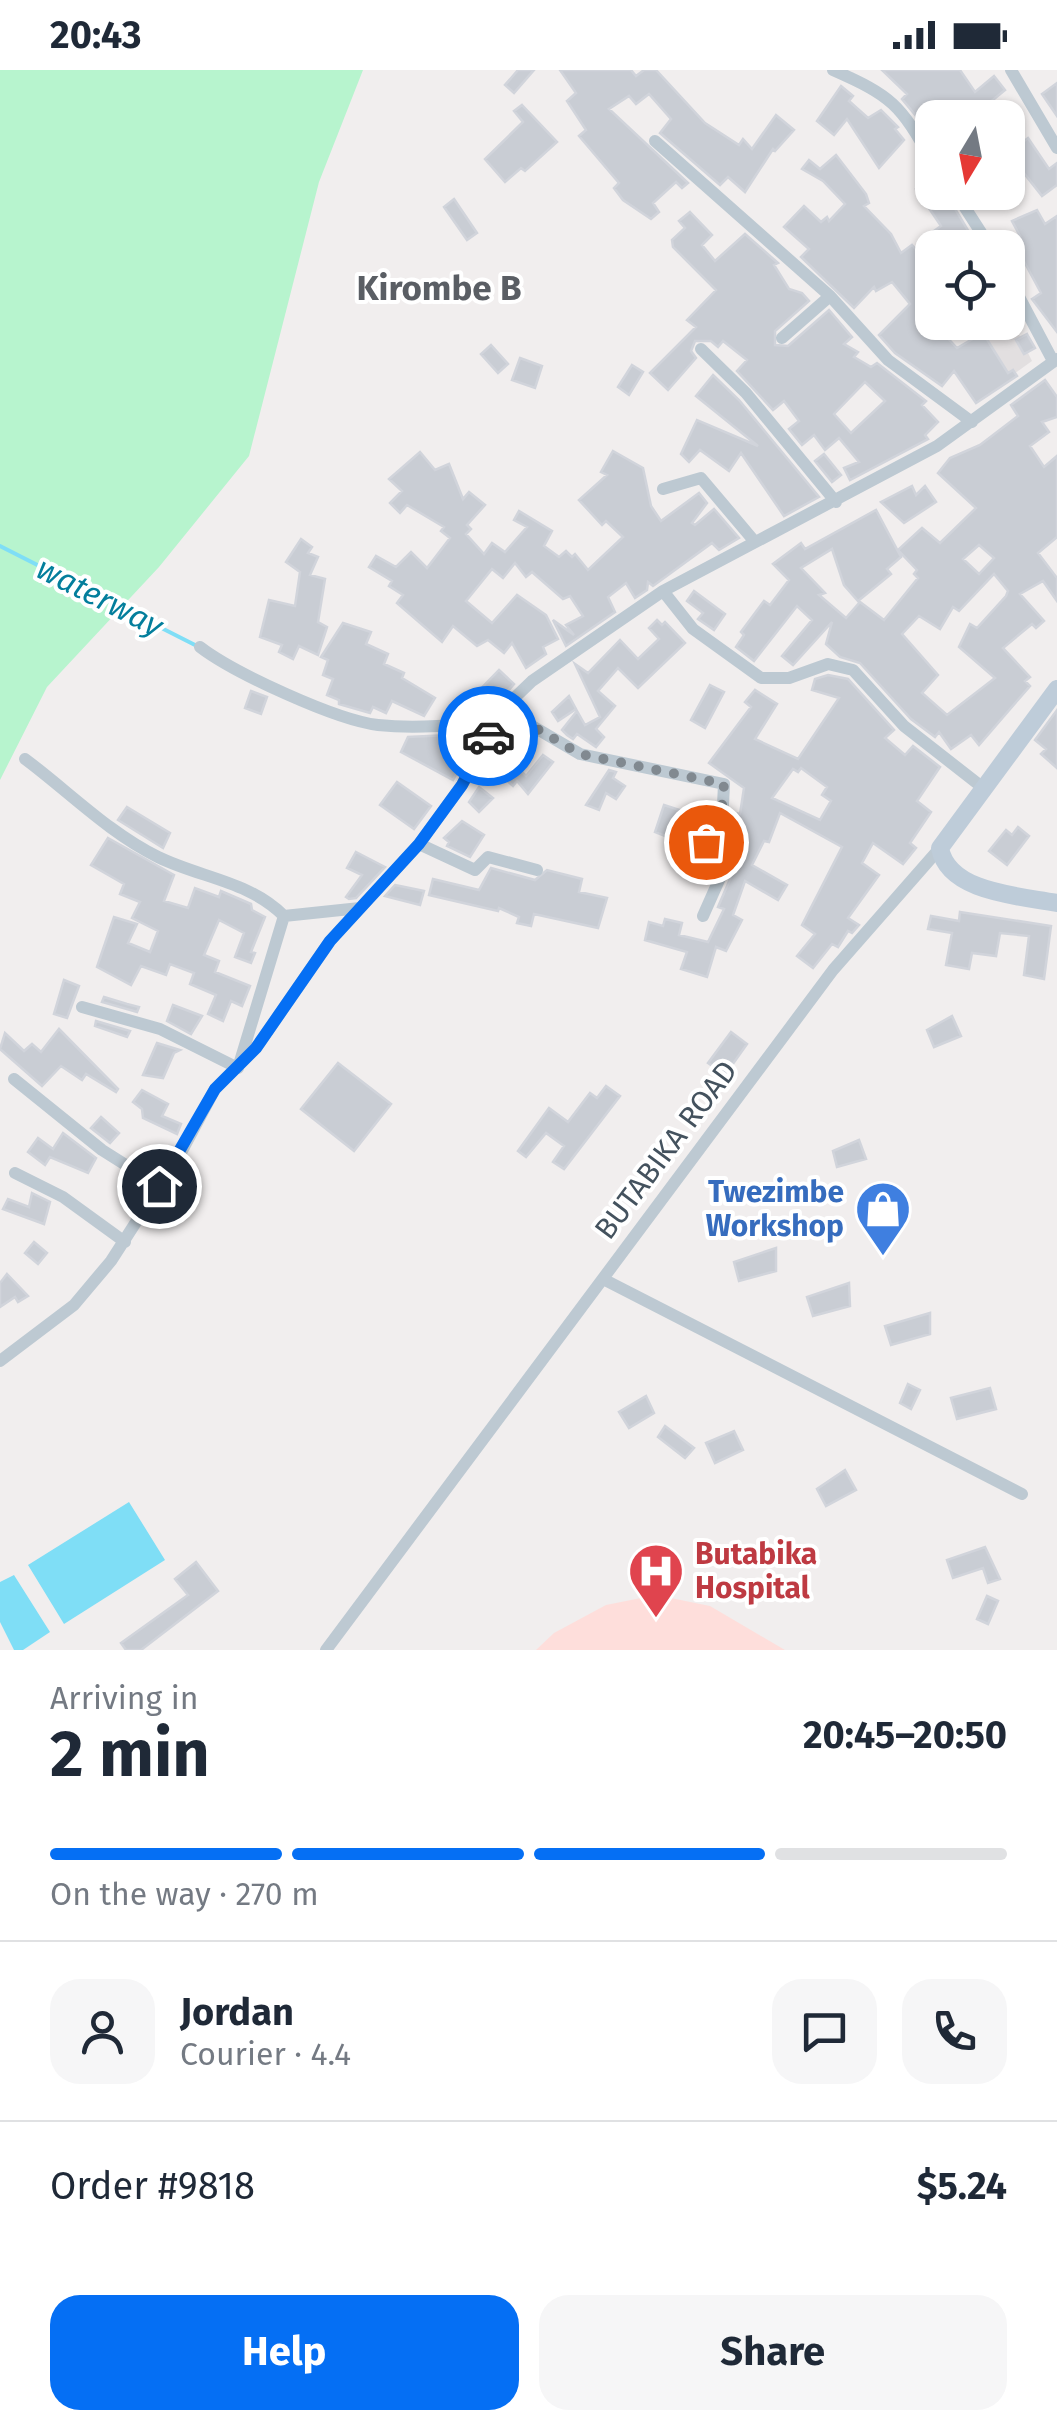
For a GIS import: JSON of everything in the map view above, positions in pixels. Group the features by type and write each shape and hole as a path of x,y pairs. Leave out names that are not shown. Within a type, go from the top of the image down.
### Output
{"main road":[{"name":"BUTABIKA ROAD","path":"940,848 1057,691"},
{"path":"940,848 946,866 958,877 990,889 1057,903"}],"street":[{"path":"833,70 888,96 915,131"},
{"path":"1011,70 1057,148"},
{"path":"654,142 830,296 888,360 972,422"},
{"path":"782,338 830,296"},
{"path":"0,1362 74,1305 125,1242 215,1089 238,1068 330,941 419,844 462,785 499,715 532,681 663,591 836,502 972,422 1055,360 1025,306"},
{"path":"701,349 746,393 836,502"},
{"path":"663,489 701,478 755,542"},
{"path":"663,591 694,628 760,678 789,678 828,664 853,670 904,726 982,787"},
{"path":"200,648 227,668 374,724 499,715 580,754 724,784 722,805 706,842 731,853 704,916"},
{"path":"25,759 53,785 156,856 246,888 266,898 284,916"},
{"path":"419,844 475,870 488,857 537,870"},
{"name":"BUTABIKA ROAD","path":"326,1650 833,970 940,848"},
{"path":"284,916 360,908"},
{"path":"238,1068 284,916"},
{"path":"82,1007 160,1029 238,1068"},
{"path":"14,1079 102,1150 159,1186"},
{"path":"15,1173 52,1190 125,1242"},
{"path":"603,1279 1022,1494"}],"shaded area":[{"path":"978,340 1022,340 1032,361 989,392 963,351"},
{"name":"Butabika Hospital","path":"656,1595 710,1606 785,1650 536,1650 554,1633 606,1605"}],"green space":[{"path":"0,70 363,70 319,182 249,456 159,567 47,687 0,780"}],"water":[{"path":"129,1502 165,1560 64,1624 28,1565"},
{"path":"14,1575 50,1632 23,1650 14,1650 0,1622 0,1582"}],"building":[{"path":"518,70 534,70 514,93 505,85"},
{"path":"560,70 631,70 636,76 644,70 656,70 705,123 739,145 743,139 752,149 776,115 794,130 773,149 745,192 728,177 720,185 660,133 671,119 649,94 636,104 629,96 609,109 688,183 682,188 676,182 653,203 659,212 651,219 623,200 614,188 619,183 579,136 586,130 567,101 576,93"},
{"path":"882,70 960,70 975,92 994,76 1005,90 993,100 915,100 915,115 902,99 907,94"},
{"path":"1057,83 1057,116 1042,94"},
{"path":"841,86 853,96 849,101 868,118 881,110 898,127 895,129 904,140 879,168 847,119 834,135 817,121"},
{"path":"522,105 557,142 525,171 521,168 505,182 485,159 523,122 514,111"},
{"path":"1028,138 1049,169 1057,163 1057,185 1042,196 1025,174"},
{"path":"836,155 866,194 869,203 864,206 891,234 901,253 912,245 915,248 915,340 950,340 957,348 971,340 987,340 1008,373 1013,370 1017,376 976,403 954,371 942,386 895,353 879,335 910,304 892,282 876,291 874,287 854,308 801,257 809,249 784,227 804,206 821,222 827,217 829,221 845,204 823,181 802,169 809,160 820,169"},
{"path":"454,199 477,233 467,240 444,207"},
{"path":"930,210 956,210 968,230 935,230 941,226"},
{"path":"1037,210 1045,224 1057,216 1057,332 1032,299 1041,293 1025,263 1025,230 1017,230 1012,221"},
{"path":"690,212 712,235 702,245 715,261 745,234 778,263 774,265 789,289 802,293 809,301 775,331 775,345 788,346 829,310 852,337 844,344 858,352 854,357 871,367 877,363 926,401 922,405 938,422 925,435 928,439 850,480 844,468 859,462 839,438 825,450 814,435 802,445 789,429 799,421 784,401 773,410 737,371 747,360 723,341 718,347 711,341 695,341 691,351 696,358 668,390 650,373 696,327 687,320 716,290 673,247 672,240 685,228 679,221","holes":["865,382 885,401 851,433 834,414"]},
{"path":"1025,335 1035,348 1024,354 1016,340 1025,340"},
{"path":"491,345 508,364 498,373 481,354"},
{"path":"520,358 542,366 535,388 512,380"},
{"path":"632,365 643,372 629,395 618,387"},
{"path":"713,375 739,400 819,497 784,516 741,453 729,471 700,450 689,462 681,454 697,420 758,446 696,396"},
{"path":"1045,380 1057,397 1057,417 1042,422 1049,432 1030,446 1044,467 1057,456 1057,537 1038,553 1057,578 1057,601 1043,581 1020,594 1044,621 1036,628 1032,624 1003,648 1030,677 1025,681 1030,686 979,745 971,735 951,749 939,732 935,737 911,719 860,663 840,657 826,644 832,622 793,665 782,656 812,620 797,606 754,661 736,647 744,635 741,632 764,601 770,605 789,580 773,564 801,543 805,549 876,510 901,557 887,569 891,574 858,601 844,585 832,549 801,568 825,593 819,595 846,618 860,602 884,620 918,578 914,574 917,570 898,550 922,528 940,543 976,508 938,473 950,458 980,445 1018,416 1011,405","holes":["979,545 994,558 979,574 963,559","994,574 1008,591 1006,596 977,628 970,624 959,647 995,678 947,715 922,693 938,675 902,634 919,616 940,629 953,607 959,611"]},
{"path":"613,451 643,468 651,506 661,521 699,493 707,503 692,523 695,525 714,509 739,538 719,550 712,543 653,586 648,582 647,590 635,598 626,583 608,597 615,612 566,646 553,620 574,635 566,625 583,616 570,596 563,599 532,572 526,577 515,563 503,578 492,569 466,601 492,623 517,595 546,615 558,639 543,647 546,654 526,668 512,643 504,653 488,640 477,646 453,626 442,642 397,603 403,595 389,586 392,581 369,567 376,556 396,567 411,552 427,568 450,538 441,531 444,527 407,505 400,513 390,503 402,491 389,479 420,452 435,470 449,464 463,499 469,492 485,505 467,525 471,529 466,534 484,554 492,543 505,552 527,527 514,520 519,511 552,531 544,546 559,557 566,551 572,557 575,554 588,570 623,537 606,521 602,525 579,500 607,475 601,472"},
{"path":"824,454 841,475 832,482 815,461"},
{"path":"912,486 916,495 925,486 936,502 904,523 881,502"},
{"path":"301,539 312,547 308,553 318,557 310,575 325,579 318,622 327,627 318,655 299,646 293,659 279,652 282,645 260,637 269,600 295,606 300,572 286,562"},
{"path":"694,591 725,614 714,630 698,619 703,613 687,601"},
{"path":"657,620 662,625 665,622 685,643 638,688 618,668 598,691 615,706 596,729 604,737 596,747 577,734 573,739 567,735 562,730 577,711 585,725 600,717 575,664 588,673 620,640 638,659 659,639 649,628"},
{"path":"343,623 371,632 366,644 388,654 384,664 404,673 402,678 435,698 424,716 392,701 386,713 373,707 370,713 339,704 339,700 327,695 333,679 323,675 328,660 321,657"},
{"path":"499,670 514,684 490,711 470,713 462,708"},
{"path":"828,675 848,679 894,730 885,738 905,755 913,746 940,767 917,801 931,812 910,843 916,848 903,864 873,843 862,863 879,875 848,918 859,925 852,933 848,931 838,947 832,944 813,968 797,956 815,934 802,925 842,847 780,813 769,842 764,841 752,865 787,885 778,900 745,881 733,915 742,920 726,951 716,947 707,977 681,969 687,952 645,940 649,922 663,926 665,919 682,923 679,935 708,942 724,909 718,907 742,851 720,837 731,812 740,814 744,788 709,763 751,707 745,702 755,690 777,704 755,739 798,759 839,698 812,690 815,679","holes":["801,768 827,787 822,795 831,801 820,820 772,798 793,769 798,772"]},
{"path":"710,685 724,692 705,728 691,720"},
{"path":"251,691 267,697 261,714 245,708"},
{"path":"569,696 576,709 558,721 552,712"},
{"path":"1057,710 1057,768 1041,754 1046,749 1035,740"},
{"path":"479,733 453,780 401,752 408,737 449,735 456,740 459,734"},
{"path":"543,755 553,762 528,794 517,781 513,786 502,776 510,760 526,776"},
{"path":"609,770 616,772 613,778 625,786 616,799 606,793 599,810 586,805"},
{"path":"397,782 431,806 414,829 380,805"},
{"path":"479,787 493,798 479,812 469,802"},
{"path":"664,805 692,814 683,843 655,832"},
{"path":"127,807 170,833 163,848 118,820"},
{"path":"462,821 484,835 470,857 447,846 449,842 444,838"},
{"path":"1018,827 1029,836 1007,865 989,851 1006,830 1012,835"},
{"path":"108,838 174,875 164,901 188,908 195,888 219,897 221,891 251,904 252,910 265,917 251,952 255,953 251,963 235,957 244,933 219,920 204,955 219,961 215,972 250,986 242,1006 231,1001 223,1021 208,1014 216,995 190,984 194,973 170,964 166,975 141,966 131,985 97,967 114,917 137,924 128,943 150,952 158,931 132,918 140,902 120,894 124,884 91,865"},
{"path":"356,852 385,867 356,898 349,899 346,897 362,875 347,868"},
{"path":"491,868 535,880 547,870 582,879 579,892 607,898 598,928 534,914 531,926 517,923 519,917 499,908 498,911 429,895 433,879 479,890"},
{"path":"395,885 424,891 420,905 385,896"},
{"path":"960,912 1051,926 1044,979 1024,975 1029,936 1000,933 996,956 972,953 969,969 946,965 952,933 928,929 931,916 959,921"},
{"path":"64,980 79,986 67,1018 54,1014"},
{"path":"104,997 139,1007 137,1012 102,1002"},
{"path":"173,1005 202,1016 191,1034 167,1021"},
{"path":"952,1016 961,1036 934,1047 927,1030"},
{"path":"96,1021 130,1031 127,1037 95,1026"},
{"path":"59,1029 118,1089 116,1092 86,1074 82,1080 61,1066 42,1086 0,1049 5,1033 24,1051 32,1044 41,1052"},
{"path":"731,1032 747,1044 725,1075 708,1063"},
{"path":"157,1043 180,1050 174,1053 163,1078 143,1075"},
{"path":"338,1063 391,1104 354,1151 301,1109"},
{"path":"606,1086 620,1096 564,1169 553,1162 564,1146 546,1133 526,1157 518,1151 549,1108 568,1122 590,1093 597,1098"},
{"path":"142,1090 168,1104 162,1116 181,1124 177,1134 143,1118 142,1109 133,1102"},
{"path":"101,1117 119,1133 110,1143 91,1128"},
{"path":"63,1133 96,1158 88,1173 50,1157 45,1165 28,1152 38,1138 53,1149"},
{"path":"859,1140 866,1159 837,1167 833,1151"},
{"path":"32,1193 50,1202 44,1224 3,1209 8,1199 29,1207"},
{"path":"34,1242 47,1253 38,1264 25,1253"},
{"path":"776,1248 776,1271 739,1281 734,1262"},
{"path":"7,1274 28,1296 18,1302 15,1297 0,1307 0,1283"},
{"path":"849,1283 850,1306 813,1316 807,1297"},
{"path":"930,1313 930,1334 891,1345 885,1326"},
{"path":"908,1384 920,1390 911,1409 900,1403"},
{"path":"990,1388 996,1409 957,1419 951,1398"},
{"path":"646,1396 654,1413 629,1428 619,1412"},
{"path":"665,1426 694,1448 685,1458 658,1437"},
{"path":"734,1431 743,1450 715,1463 706,1443"},
{"path":"845,1470 856,1490 826,1506 817,1489"},
{"path":"985,1547 1000,1579 988,1583 983,1568 953,1578 947,1560"},
{"path":"196,1562 218,1591 141,1650 126,1650 121,1643 188,1595 175,1579"},
{"path":"987,1596 998,1601 988,1624 977,1619"}],"waterway":[{"name":"waterway","path":"0,546 195,645"}],"way so far":[{"path":"488,736 503,709 580,754 724,784 722,805 706,842"}],"place":[{"name":"Twezimbe Workshop","path":"883,1258"},
{"name":"Butabika Hospital","path":"656,1620"}],"district":[{"name":"Kirombe B","path":"439,288"}],"route":[{"path":"159,1186 215,1089 256,1048 330,941 419,844 462,785 488,736"}]}
